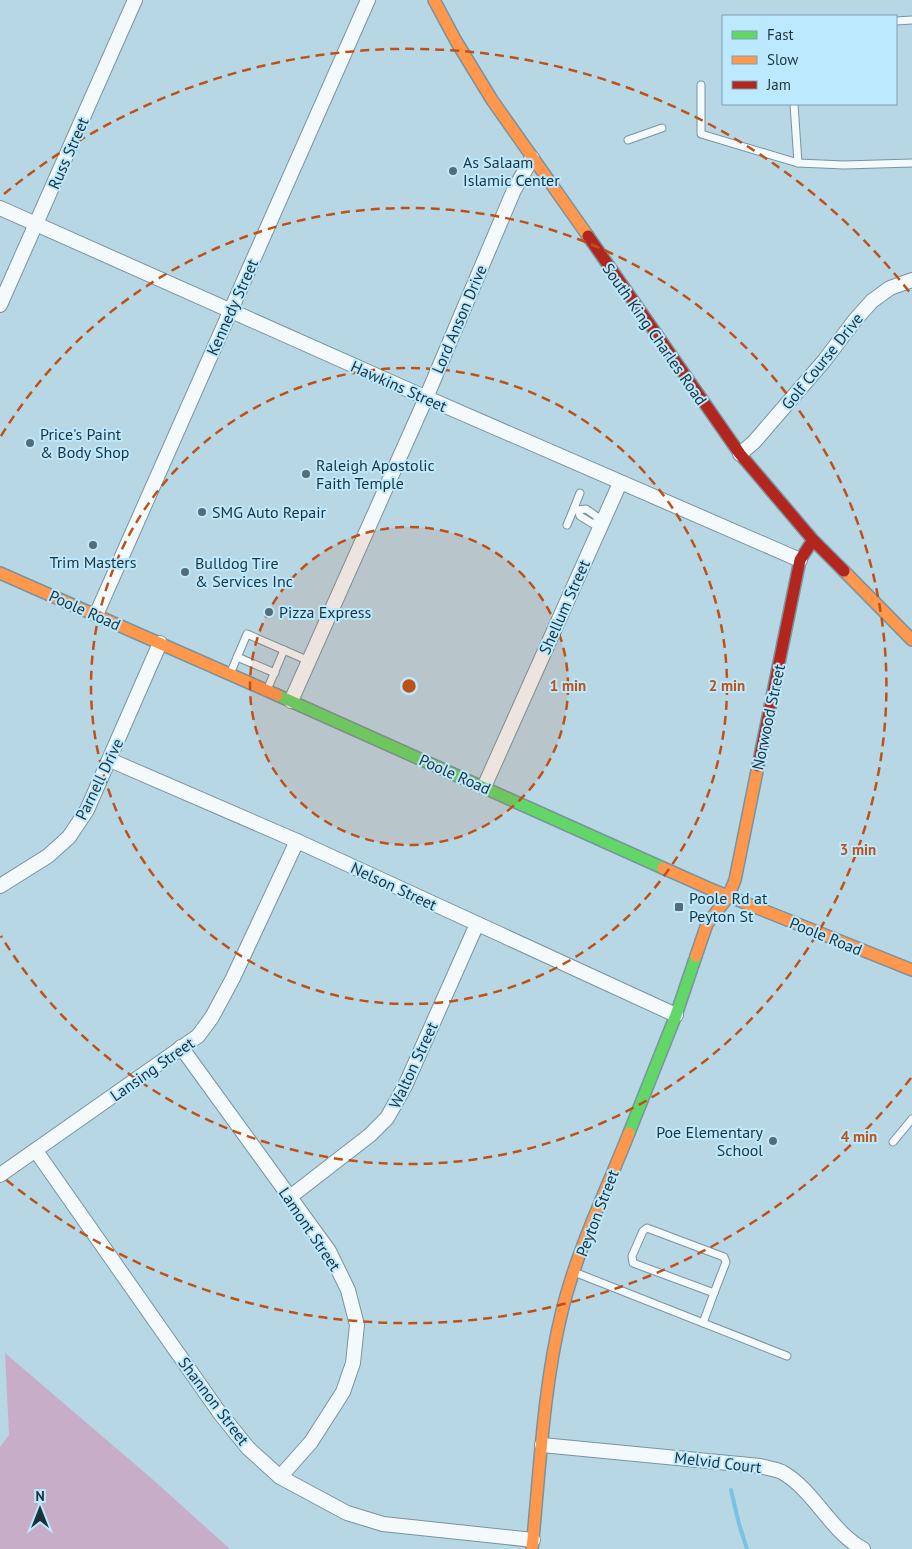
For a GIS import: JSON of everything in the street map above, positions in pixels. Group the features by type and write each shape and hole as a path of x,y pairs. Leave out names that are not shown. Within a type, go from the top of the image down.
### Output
{"street":[{"name":"Russ Street","path":"0,305 135,0"},
{"name":"Kennedy Street","path":"96,615 368,0"},
{"name":"South King Charles Road","path":"434,0 476,75 740,454 813,540 912,640"},
{"name":"Lord Anson Drive","path":"291,702 426,398 514,190 532,158"},
{"name":"Hawkins Street","path":"0,208 426,398 800,560"},
{"name":"Golf Course Drive","path":"740,454 767,428 872,301 890,288 912,280"},
{"name":"Shellum Street","path":"484,787 600,522 620,483"},
{"name":"Norwood Street","path":"728,897 736,873 800,560 813,540"},
{"name":"Poole Road","path":"0,572 728,897 912,970"},
{"name":"Parnell Drive","path":"0,886 48,856 68,837 87,810 160,643"},
{"name":"Nelson Street","path":"110,760 297,841 676,1015"},
{"name":"Lansing Street","path":"0,1175 181,1046 198,1036 212,1017 234,978 297,841"},
{"name":"Peyton Street","path":"533,1544 550,1368 562,1311 574,1272 676,1015 707,924 728,897"},
{"name":"Walton Street","path":"290,1197 370,1135 387,1118 405,1086 476,924"},
{"name":"Lamont Street","path":"181,1046 329,1251 348,1290 357,1325 353,1363 342,1392 311,1442 280,1478"},
{"name":"Shannon Street","path":"36,1151 219,1412 248,1448 280,1478 347,1514 383,1524 533,1544"},
{"name":"Melvid Court","path":"542,1445 760,1466 781,1472 802,1487 838,1528 857,1546 863,1549"}],"lane":[{"path":"897,21 912,20"},
{"path":"702,85 701,134 798,163 912,163"},
{"path":"794,105 798,163"},
{"path":"628,140 662,128"},
{"path":"567,525 576,509 580,493"},
{"path":"576,509 586,509 596,516 600,522"},
{"path":"230,674 247,634 309,661"},
{"path":"267,691 284,650"},
{"path":"237,657 275,673"},
{"path":"893,1142 912,1119"},
{"path":"703,1323 726,1262 724,1257 652,1228 643,1231 632,1256 634,1263 714,1293"},
{"path":"574,1272 787,1356"}],"shaded area":[{"path":"5,1353 151,1478 230,1549 0,1549 0,1447 9,1435"}],"waterway":[{"path":"731,1490 747,1549"}],"traffic: fast":[{"path":"277,695 663,868"},
{"path":"629,1133 676,1015 696,956"}],"traffic: slow":[{"path":"434,0 456,41 492,100 588,236"},
{"path":"844,571 912,640"},
{"path":"0,573 277,695"},
{"path":"696,956 707,924 728,897 735,880 758,766"},
{"path":"663,868 912,970"},
{"path":"532,1549 546,1399 562,1311 584,1243 629,1133"}],"traffic: jam":[{"path":"588,236 740,454 813,540 844,571"},
{"path":"758,766 800,560 813,540"}],"place":[{"name":"As Salaam Islamic Center","path":"453,171"},
{"name":"Price's Paint & Body Shop","path":"30,443"},
{"name":"Raleigh Apostolic Faith Temple","path":"306,474"},
{"name":"SMG Auto Repair","path":"202,512"},
{"name":"Trim Masters","path":"93,545"},
{"name":"Bulldog Tire & Services Inc","path":"185,572"},
{"name":"Pizza Express","path":"269,612"},
{"name":"Poole Rd at Peyton St","path":"679,907"},
{"name":"Poe Elementary School","path":"773,1141"}]}
